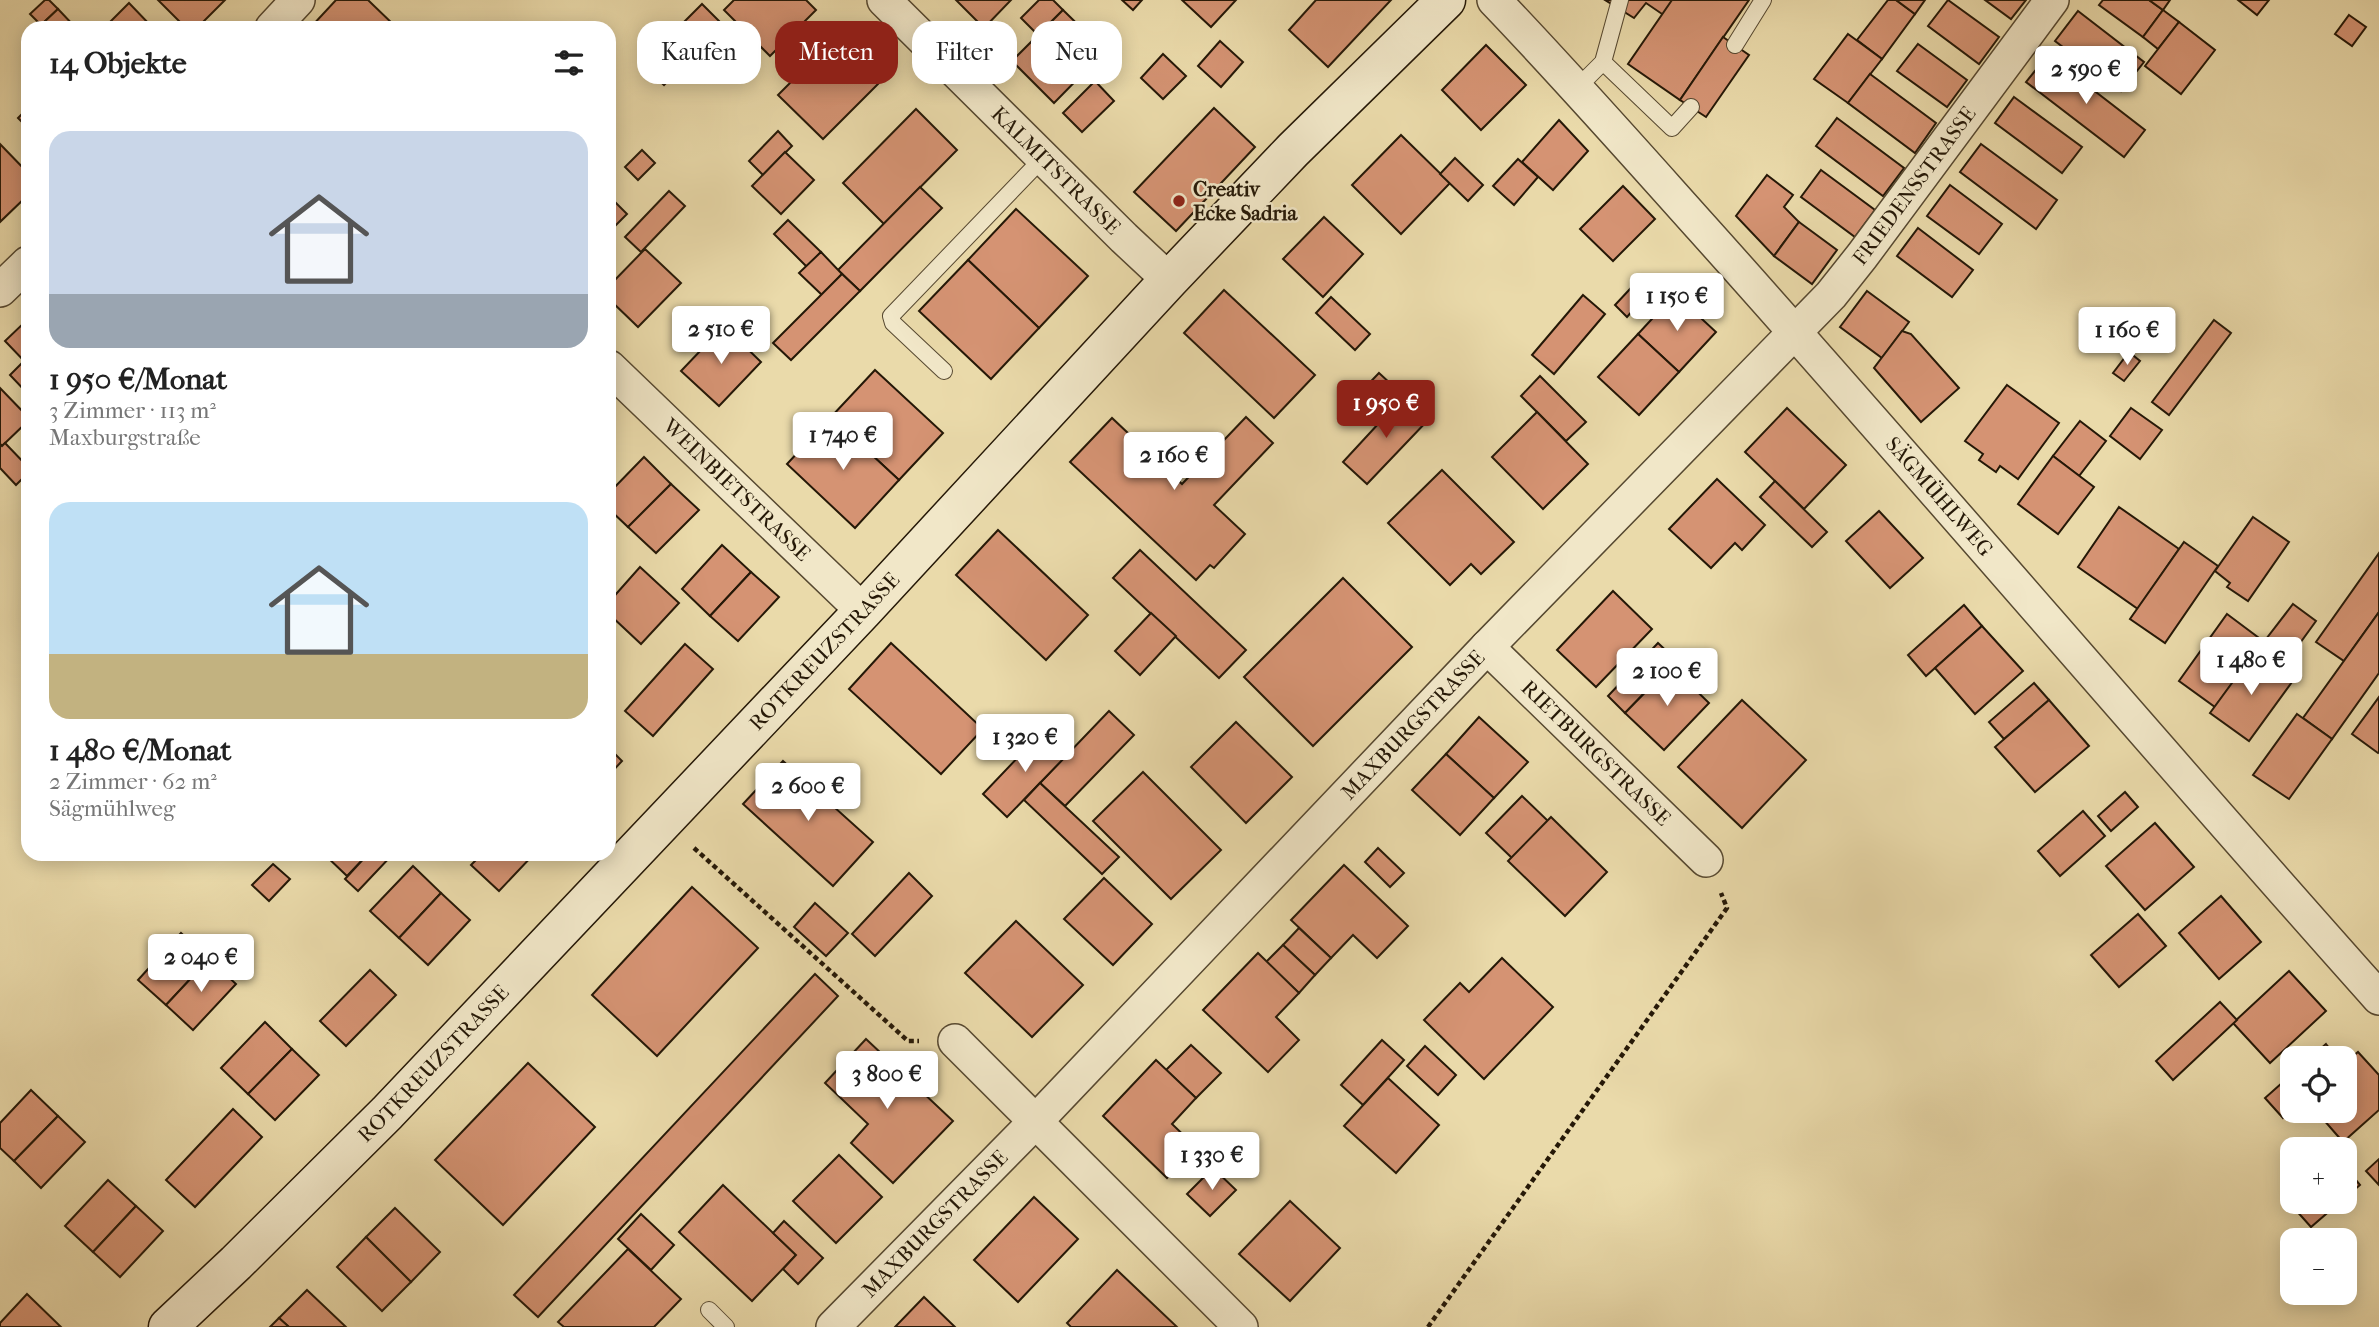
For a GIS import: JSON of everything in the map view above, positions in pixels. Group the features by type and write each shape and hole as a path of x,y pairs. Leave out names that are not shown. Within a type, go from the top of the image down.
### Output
{"main road":[{"name":"ROTKREUZSTRASSE","path":"168,1327 387,1114 863,611 1169,280 1293,150 1446,0"}],"street":[{"path":"278,21 298,0"},
{"name":"KALMITSTRASSE","path":"884,0 1169,280"},
{"name":"SÄGMÜHLWEG","path":"1493,0 1577,88 1796,332 2379,998"},
{"name":"FRIEDENSSTRASSE","path":"1796,332 1862,256 2052,0"},
{"path":"0,289 21,270"},
{"name":"MAXBURGSTRASSE","path":"833,1327 1036,1121 1487,647 1796,332"},
{"name":"WEINBIETSTRASSE","path":"616,374 863,611"},
{"name":"RIETBURGSTRASSE","path":"1487,647 1706,860"},
{"path":"955,1041 1241,1327"}],"lane":[{"path":"1577,88 1603,62 1620,0"},
{"path":"1735,44 1763,0"},
{"path":"1603,62 1672,128 1691,107"},
{"path":"944,371 893,323 891,316 1043,158"},
{"path":"709,1310 726,1327"}],"path":[{"path":"663,822 710,861 908,1041 955,1041"},
{"path":"1428,1327 1727,908 1706,860"}],"building":[{"path":"45,0 49,0 58,9 45,21 37,21 30,14"},
{"path":"158,0 225,0 204,21 179,21"},
{"path":"336,0 368,0 390,21 316,21"},
{"path":"734,0 806,0 816,10 805,21 775,21 775,51 770,56 761,47 761,21 735,21 724,10"},
{"path":"956,0 1011,0 991,21 977,21"},
{"path":"1039,0 1053,0 1063,10 1052,21 1031,21 1031,28 1021,18"},
{"path":"1122,0 1142,0 1133,10"},
{"path":"1182,0 1236,0 1211,27"},
{"path":"1316,0 1391,0 1328,67 1289,30"},
{"path":"1605,0 1677,0 1665,16 1646,3 1634,18"},
{"path":"1672,0 1749,0 1680,100 1628,64"},
{"path":"1888,0 1896,0 1915,14 1882,59 1857,40"},
{"path":"1896,0 1925,0 1915,14"},
{"path":"1948,0 1999,37 1979,64 1928,26"},
{"path":"1985,0 2026,0 2011,19"},
{"path":"2103,0 2149,0 2163,10 2143,37 2099,5"},
{"path":"2149,0 2170,0 2163,10"},
{"path":"2238,0 2269,0 2257,15"},
{"path":"129,3 146,21 111,21"},
{"path":"702,4 719,21 685,21"},
{"path":"58,9 69,21 45,21"},
{"path":"1063,10 1074,21 1052,21"},
{"path":"2163,10 2179,22 2158,49 2143,37"},
{"path":"2078,11 2144,62 2121,91 2055,41"},
{"path":"2349,15 2366,27 2352,46 2335,34"},
{"path":"2179,22 2215,50 2181,94 2145,66"},
{"path":"1848,34 1882,59 1848,103 1814,79"},
{"path":"1723,37 1749,55 1706,117 1680,100"},
{"path":"1220,41 1243,62 1221,87 1198,66"},
{"path":"1031,42 1031,80 1017,66 1017,56"},
{"path":"1918,44 1967,80 1947,107 1897,71"},
{"path":"1486,45 1526,85 1481,130 1442,90"},
{"path":"1163,54 1186,76 1163,99 1141,78"},
{"path":"2048,55 2145,130 2124,157 2026,82"},
{"path":"1870,74 1936,123 1915,153 1848,103"},
{"path":"789,84 878,84 823,139 778,95"},
{"path":"1035,84 1073,84 1054,103"},
{"path":"1092,84 1098,84 1114,101 1082,132 1063,113"},
{"path":"2014,97 2082,147 2062,173 1995,123"},
{"path":"1214,108 1255,147 1176,231 1134,192"},
{"path":"916,109 957,150 884,224 843,183"},
{"path":"1837,118 1904,168 1883,196 1816,146"},
{"path":"1559,120 1588,151 1553,190 1522,162"},
{"path":"778,131 792,146 763,175 749,161"},
{"path":"1401,135 1450,183 1401,234 1352,185"},
{"path":"0,144 21,166 21,202 0,222"},
{"path":"1981,144 2057,200 2036,229 1960,172"},
{"path":"642,150 655,163 638,180 625,167"},
{"path":"785,152 814,180 781,214 752,186"},
{"path":"1455,158 1483,185 1468,201 1440,174"},
{"path":"1518,159 1538,177 1514,205 1493,186"},
{"path":"1821,170 1875,210 1855,237 1801,197"},
{"path":"1767,175 1793,195 1784,207 1799,222 1774,256 1736,216"},
{"path":"1950,185 2002,224 1979,254 1927,216"},
{"path":"1623,186 1655,219 1613,261 1580,229"},
{"path":"920,187 942,208 860,291 838,270"},
{"path":"669,191 685,206 641,252 625,237"},
{"path":"616,203 627,214 616,225"},
{"path":"1016,209 1088,276 1039,328 968,260"},
{"path":"1324,217 1363,254 1323,297 1283,259"},
{"path":"788,220 821,252 807,267 774,234"},
{"path":"1799,222 1837,250 1812,284 1774,256"},
{"path":"1918,228 1973,270 1952,297 1897,256"},
{"path":"645,249 681,283 638,327 616,306 616,279"},
{"path":"821,252 842,274 822,295 799,273"},
{"path":"968,260 1039,328 991,379 919,311"},
{"path":"842,274 860,291 791,360 773,343"},
{"path":"1630,289 1642,300 1627,317 1615,305"},
{"path":"1224,290 1315,375 1274,418 1184,333"},
{"path":"1867,291 1909,322 1882,358 1840,327"},
{"path":"1675,294 1716,332 1679,372 1638,334"},
{"path":"1583,295 1605,314 1554,374 1532,355"},
{"path":"1331,297 1370,334 1355,350 1316,313"},
{"path":"2214,320 2231,333 2169,415 2152,402"},
{"path":"21,326 21,358 5,341"},
{"path":"724,326 761,362 719,406 681,371"},
{"path":"1902,331 1911,334 1959,388 1921,422 1874,368"},
{"path":"1638,334 1679,372 1639,415 1598,377"},
{"path":"2129,352 2140,361 2124,381 2113,373"},
{"path":"21,364 21,387 10,375"},
{"path":"875,370 943,433 899,480 831,417"},
{"path":"1379,373 1404,396 1379,423 1354,399"},
{"path":"1540,376 1586,422 1566,441 1521,396"},
{"path":"2007,385 2059,423 2018,479 2000,466 1996,472 1979,460 1983,454 1965,441"},
{"path":"0,388 21,410 21,428 2,446"},
{"path":"1404,396 1429,419 1367,484 1343,462"},
{"path":"1787,408 1846,465 1804,509 1745,452"},
{"path":"2131,408 2162,430 2140,459 2110,436"},
{"path":"1537,412 1588,464 1543,509 1492,457"},
{"path":"831,417 899,480 855,528 787,464"},
{"path":"1246,417 1273,443 1214,505 1245,534 1214,568 1210,565 1196,580 1070,462 1112,418 1182,484"},
{"path":"2080,421 2106,441 2079,476 2053,456"},
{"path":"5,443 21,460 21,480 16,485 0,468 0,444 2,446"},
{"path":"2053,456 2094,487 2058,534 2018,504"},
{"path":"644,457 671,484 628,527 616,516 616,486"},
{"path":"1442,470 1514,542 1481,574 1471,564 1450,585 1388,523"},
{"path":"1717,479 1765,525 1742,550 1735,543 1711,568 1669,529"},
{"path":"1775,481 1827,532 1812,547 1760,497"},
{"path":"671,484 699,510 656,553 628,527"},
{"path":"2119,507 2179,549 2138,609 2078,567"},
{"path":"1879,511 1923,558 1890,588 1846,541"},
{"path":"2253,517 2289,542 2248,601 2227,587 2230,583 2215,571"},
{"path":"998,530 1088,615 1046,660 956,575"},
{"path":"2184,542 2218,566 2165,643 2130,619"},
{"path":"722,545 751,572 710,616 682,589"},
{"path":"1140,550 1246,650 1219,678 1113,578"},
{"path":"2379,553 2379,612 2344,661 2316,642"},
{"path":"640,567 679,603 641,644 616,621 616,594"},
{"path":"751,572 779,597 738,641 710,616"},
{"path":"1343,578 1412,647 1313,746 1244,677"},
{"path":"1613,591 1652,629 1596,687 1557,650"},
{"path":"2293,604 2316,621 2287,661 2263,643"},
{"path":"1964,605 1982,626 1926,676 1908,655"},
{"path":"2379,612 2379,673 2332,739 2303,718"},
{"path":"1151,613 1176,636 1140,675 1115,651"},
{"path":"2227,614 2263,641 2215,707 2179,681"},
{"path":"1982,626 2023,671 1975,714 1935,668"},
{"path":"891,643 983,729 941,774 849,689"},
{"path":"1658,643 1676,660 1625,713 1608,696"},
{"path":"685,644 713,669 653,736 625,711"},
{"path":"2254,653 2292,682 2249,741 2210,713"},
{"path":"1671,666 1709,703 1664,750 1625,713"},
{"path":"2034,683 2049,700 2004,739 1989,722"},
{"path":"2379,697 2379,752 2378,753 2352,734"},
{"path":"1742,700 1806,760 1742,828 1678,767"},
{"path":"2049,700 2089,746 2035,792 1995,747"},
{"path":"1109,711 1134,735 1065,806 1040,783"},
{"path":"2297,714 2332,739 2289,799 2253,775"},
{"path":"1479,717 1528,762 1494,798 1446,754"},
{"path":"1236,722 1292,777 1246,823 1191,767"},
{"path":"1043,731 1067,755 1007,817 983,794"},
{"path":"1446,754 1494,798 1460,835 1412,790"},
{"path":"616,755 622,761 616,767"},
{"path":"783,761 873,842 833,886 743,804"},
{"path":"1143,772 1221,850 1171,899 1093,821"},
{"path":"1040,783 1119,857 1102,874 1024,800"},
{"path":"2125,792 2138,807 2111,831 2098,816"},
{"path":"1522,796 1548,821 1512,858 1486,833"},
{"path":"2083,811 2105,836 2060,876 2038,851"},
{"path":"1551,817 1607,872 1565,916 1508,861"},
{"path":"2155,823 2194,867 2145,910 2106,866"},
{"path":"1378,848 1404,873 1390,887 1365,862"},
{"path":"331,861 361,861 347,876"},
{"path":"362,861 386,861 358,891 345,879"},
{"path":"475,861 527,861 499,891 471,865"},
{"path":"273,864 290,879 269,901 252,885"},
{"path":"1344,865 1408,926 1377,958 1353,935 1331,958 1291,920"},
{"path":"413,866 441,893 399,938 370,911"},
{"path":"909,873 932,896 875,956 852,934"},
{"path":"1104,878 1152,924 1113,965 1064,919"},
{"path":"692,887 758,948 657,1056 592,995"},
{"path":"441,893 470,920 428,965 399,938"},
{"path":"2221,896 2261,942 2219,979 2179,933"},
{"path":"815,903 848,933 826,956 794,927"},
{"path":"2138,914 2166,946 2119,987 2091,955"},
{"path":"1016,921 1083,985 1032,1037 965,973"},
{"path":"1299,928 1331,958 1315,975 1283,945"},
{"path":"181,933 209,959 166,1005 138,980"},
{"path":"1283,945 1315,975 1299,993 1266,962"},
{"path":"1258,953 1299,993 1276,1017 1299,1040 1268,1072 1203,1010"},
{"path":"1502,958 1553,1007 1484,1079 1424,1020 1460,983 1469,992"},
{"path":"209,959 236,984 193,1030 166,1005"},
{"path":"370,970 396,995 346,1046 320,1021"},
{"path":"2289,971 2326,1011 2288,1046 2280,1046 2280,1054 2270,1063 2233,1023"},
{"path":"815,974 838,996 538,1317 514,1295"},
{"path":"2220,1002 2237,1020 2173,1080 2156,1061"},
{"path":"265,1022 292,1049 248,1094 221,1068"},
{"path":"866,1039 953,1121 893,1183 851,1143 868,1124 825,1083"},
{"path":"1382,1040 1404,1060 1363,1105 1341,1085"},
{"path":"1191,1045 1221,1073 1196,1098 1166,1070"},
{"path":"1425,1046 1456,1075 1438,1095 1407,1066"},
{"path":"292,1049 319,1075 275,1120 248,1094"},
{"path":"2357,1053 2379,1075 2379,1110 2349,1137 2339,1137 2326,1123 2357,1123"},
{"path":"1156,1060 1196,1098 1172,1124 1196,1147 1167,1178 1103,1116"},
{"path":"528,1063 595,1127 503,1225 435,1160"},
{"path":"1388,1078 1439,1125 1396,1173 1344,1126"},
{"path":"2280,1085 2280,1115 2265,1098"},
{"path":"31,1090 58,1116 14,1161 0,1148 0,1123"},
{"path":"233,1109 262,1137 195,1207 166,1180"},
{"path":"58,1116 85,1142 41,1188 14,1161"},
{"path":"839,1155 882,1197 836,1243 793,1201"},
{"path":"2379,1159 2379,1185 2366,1171"},
{"path":"1213,1168 1236,1190 1210,1216 1187,1194"},
{"path":"108,1180 136,1206 93,1252 65,1226"},
{"path":"723,1185 796,1255 752,1301 679,1232"},
{"path":"1034,1197 1078,1239 1018,1302 974,1260"},
{"path":"1290,1201 1340,1248 1290,1301 1239,1254"},
{"path":"136,1206 163,1231 120,1277 93,1252"},
{"path":"395,1208 440,1252 411,1282 366,1237"},
{"path":"641,1214 674,1245 651,1270 618,1239"},
{"path":"2299,1214 2326,1214 2311,1227"},
{"path":"784,1221 823,1258 798,1284 783,1269 796,1255 773,1233"},
{"path":"366,1237 411,1282 382,1311 337,1267"},
{"path":"628,1249 681,1299 654,1327 564,1327 558,1322"},
{"path":"1117,1270 1177,1327 1071,1327 1067,1323"},
{"path":"307,1290 346,1327 289,1327 279,1318"},
{"path":"27,1294 61,1327 0,1327 0,1323"},
{"path":"924,1297 955,1327 895,1327"},
{"path":"279,1318 289,1327 270,1327"}],"place":[{"name":"Creativ Ecke Sadria","path":"1179,201"}]}
